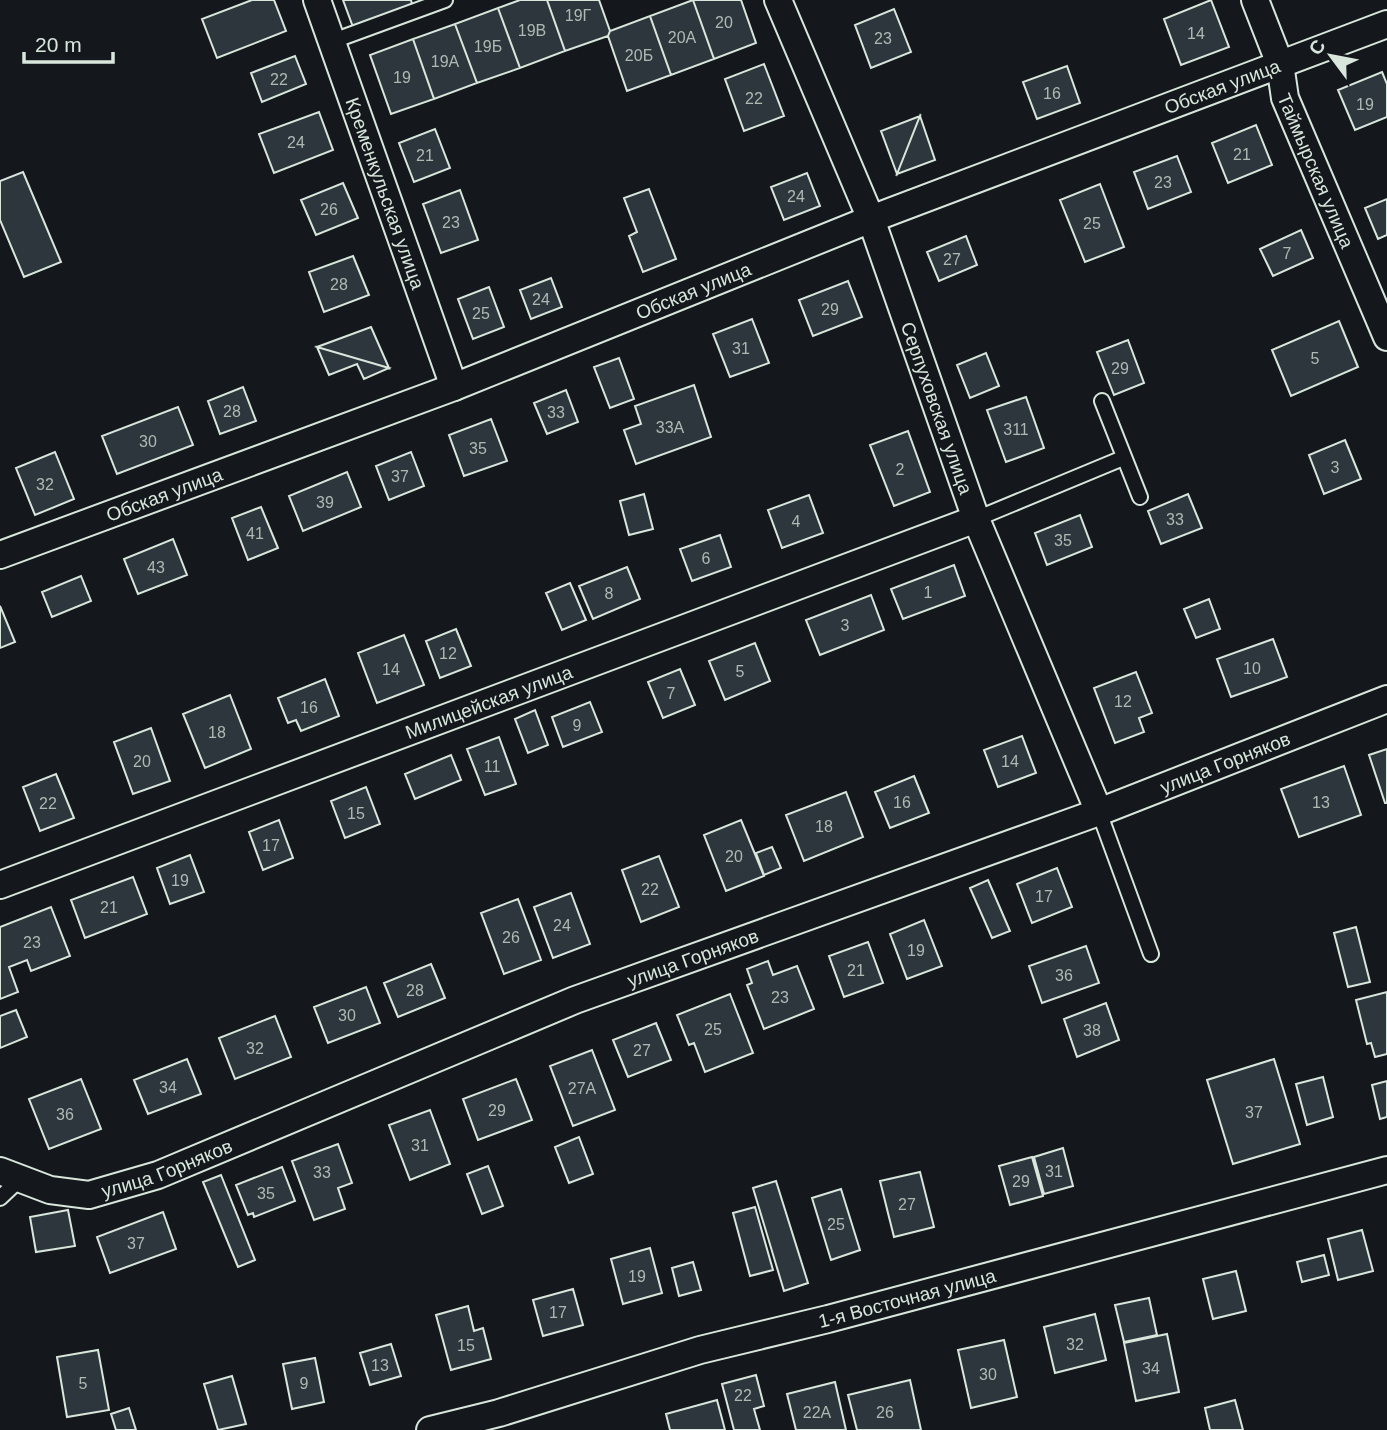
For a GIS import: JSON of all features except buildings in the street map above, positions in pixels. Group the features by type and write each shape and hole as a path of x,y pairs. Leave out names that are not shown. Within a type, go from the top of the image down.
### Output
{"street":[{"name":"Кременкульская улица","path":"317,0 454,387"},
{"name":"Серпуховская улица","path":"778,0 871,219 976,519 1099,812"},
{"name":"Таймырская улица","path":"1255,0 1280,64 1284,98 1387,337"},
{"name":"Обская улица","path":"0,555 454,387 871,219 1387,24"},
{"name":"Милицейская улица","path":"0,885 976,519"},
{"name":"улица Горняков","path":"6,1183 89,1195 158,1175 575,1000 1099,812 1387,699"},
{"name":"1-я Восточная улица","path":"430,1430 499,1413 700,1350 828,1319 1387,1170"}],"lane":[{"path":"333,41 442,1"},
{"path":"1102,401 1140,497"},
{"path":"976,519 1123,458"},
{"path":"1099,812 1151,954"}]}
